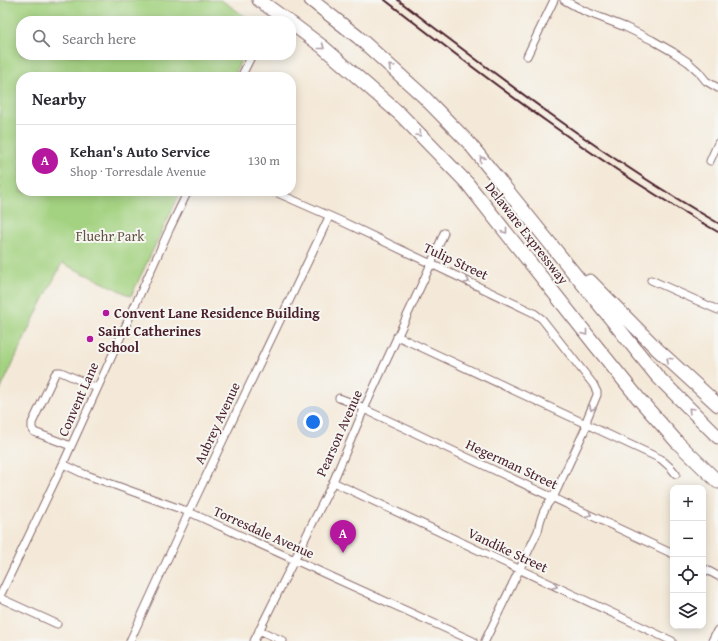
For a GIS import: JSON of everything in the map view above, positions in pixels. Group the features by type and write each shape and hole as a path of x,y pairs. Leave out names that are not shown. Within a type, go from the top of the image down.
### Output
{"highway":[{"path":"259,0 281,16"},
{"name":"Delaware Expressway","path":"311,0 358,37 423,96 469,143 657,376 718,437"},
{"name":"Delaware Expressway","path":"296,27 323,47 401,115 466,183 639,400 677,442 718,482"},
{"path":"534,223 658,350 718,405"}],"street":[{"path":"527,56 554,0"},
{"path":"564,0 584,11 625,27 673,52 688,62 706,81 718,88"},
{"path":"244,72 250,60"},
{"path":"710,161 718,143"},
{"name":"Convent Lane","path":"0,597 63,464 186,196"},
{"name":"Tulip Street","path":"284,196 432,264 534,313 542,319 593,384 597,392 587,419 587,425"},
{"name":"Aubrey Avenue","path":"130,641 189,512 329,217"},
{"name":"Pearson Avenue","path":"254,641 333,482 397,336 432,264 444,232"},
{"path":"651,280 718,310"},
{"path":"397,336 661,459 676,474"},
{"path":"71,446 34,432 32,423 57,372 61,372 97,388"},
{"name":"Hegerman Street","path":"339,398 360,406 670,553"},
{"path":"485,641 538,531 548,502 553,498 587,425"},
{"name":"Torresdale Avenue","path":"63,464 84,474 189,512 474,641"},
{"name":"Vandike Street","path":"333,482 672,641"},
{"path":"706,570 718,576"},
{"path":"0,597 57,624"},
{"path":"259,630 282,641"},
{"path":"713,641 718,631"}],"green space":[{"name":"Fluehr Park","path":"0,0 221,0 245,16 16,16 16,60 241,60 236,72 16,72 16,196 179,196 131,296 62,263 30,326 0,391"}],"railway":[{"path":"385,0 547,122 631,179 718,232"},
{"path":"398,0 554,117 594,145 676,198 718,223"}],"place":[{"name":"Convent Lane Residence Building","path":"106,313"},
{"name":"Saint Catherines School","path":"90,339"},
{"name":"Kehan's Auto Service","path":"343,553"}]}
